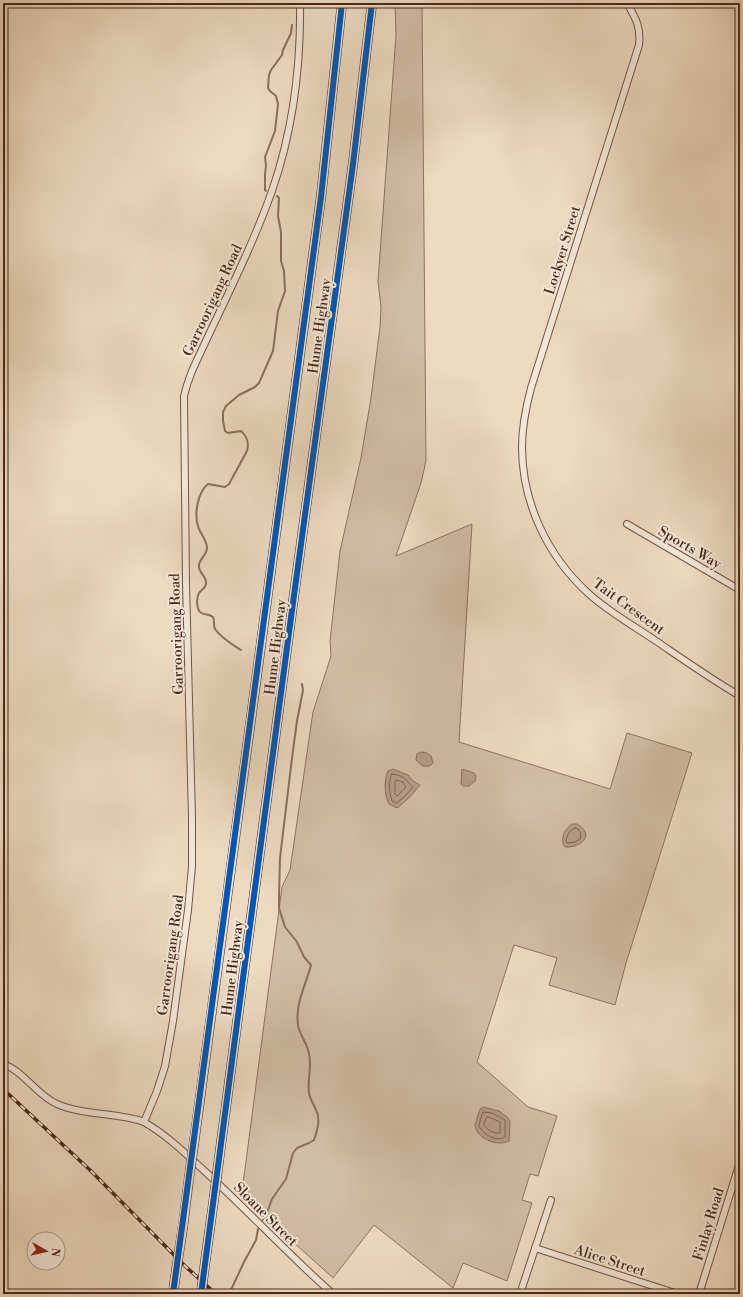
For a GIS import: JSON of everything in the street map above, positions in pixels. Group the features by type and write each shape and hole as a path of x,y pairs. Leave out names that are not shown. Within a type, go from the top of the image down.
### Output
{"highway":[{"name":"Hume Highway","path":"173,1294 320,205 342,3"},
{"name":"Hume Highway","path":"201,1294 352,172 372,3"}],"street":[{"name":"Garroorigang Road","path":"144,1122 157,1091 165,1066 173,1021 188,910 192,866 184,396 191,374 257,230 279,170 289,128 296,84 300,41 300,3"},
{"name":"Lockyer Street","path":"532,509 526,485 522,447 526,408 639,45 639,26 627,3"},
{"name":"Tait Crescent","path":"532,509 541,530 556,555 574,579 590,595 614,614 740,696"},
{"name":"Sports Way","path":"627,524 740,590"},
{"path":"3,1064 18,1073 36,1090 55,1103 76,1110 123,1116 144,1122"},
{"name":"Sloane Street","path":"144,1122 177,1145 249,1213 276,1242 333,1294"},
{"name":"Finlay Road","path":"699,1294 740,1162"},
{"path":"520,1294 550,1200"},
{"name":"Alice Street","path":"534,1248 678,1294"}],"shaded area":[{"path":"395,3 422,3 426,461 421,483 396,556 472,524 459,742 610,789 627,733 692,753 626,963 615,1005 549,985 557,958 514,945 477,1062 528,1107 557,1116 538,1176 530,1174 522,1200 532,1203 507,1281 463,1263 453,1288 374,1225 333,1278 281,1231 257,1206 243,1184 282,887 290,870 313,712 331,656 330,641 340,551 361,458 371,398 380,327 381,307 378,281 396,35"}],"water":[{"path":"421,752 427,753 431,756 433,763 430,766 423,766 416,760 417,754"},
{"path":"393,769 408,775 413,781 420,785 409,798 397,808 389,804 385,792 385,783 388,771"},
{"path":"462,769 474,773 476,776 475,781 469,786 463,786 461,784"},
{"path":"572,824 577,824 582,828 586,836 581,843 571,847 565,847 563,844 564,834"},
{"path":"483,1107 499,1111 508,1118 510,1122 509,1141 496,1143 481,1136 475,1125 480,1109"}],"waterway":[{"path":"266,191 265,157 275,131 278,104 276,96 268,88 269,75 282,55 291,33 292,25"},
{"path":"241,650 227,641 214,628 213,617 202,613 198,609 197,597 206,584 199,565 206,553 207,548 206,542 200,532 196,515 199,497 208,484 225,487 229,484 247,451 247,440 241,431 228,433 225,431 223,412 226,406 239,395 255,387 259,383 273,351 278,311 285,291 284,271 281,261 281,232 278,216 279,198 277,196"},
{"path":"263,1220 272,1199 286,1179 293,1153 297,1148 314,1140 318,1121 318,1117 309,1093 309,1055 298,1025 297,1017 299,1002 311,965 304,957 297,942 285,927 279,908 280,858 297,721 303,690 302,684"},
{"path":"229,1294 256,1240 258,1229"}],"railway":[{"path":"3,1089 91,1171 185,1266 216,1294"}],"cycle path":[{"path":"173,1294 321,197 342,3"},
{"path":"201,1294 353,164 372,3"}]}
